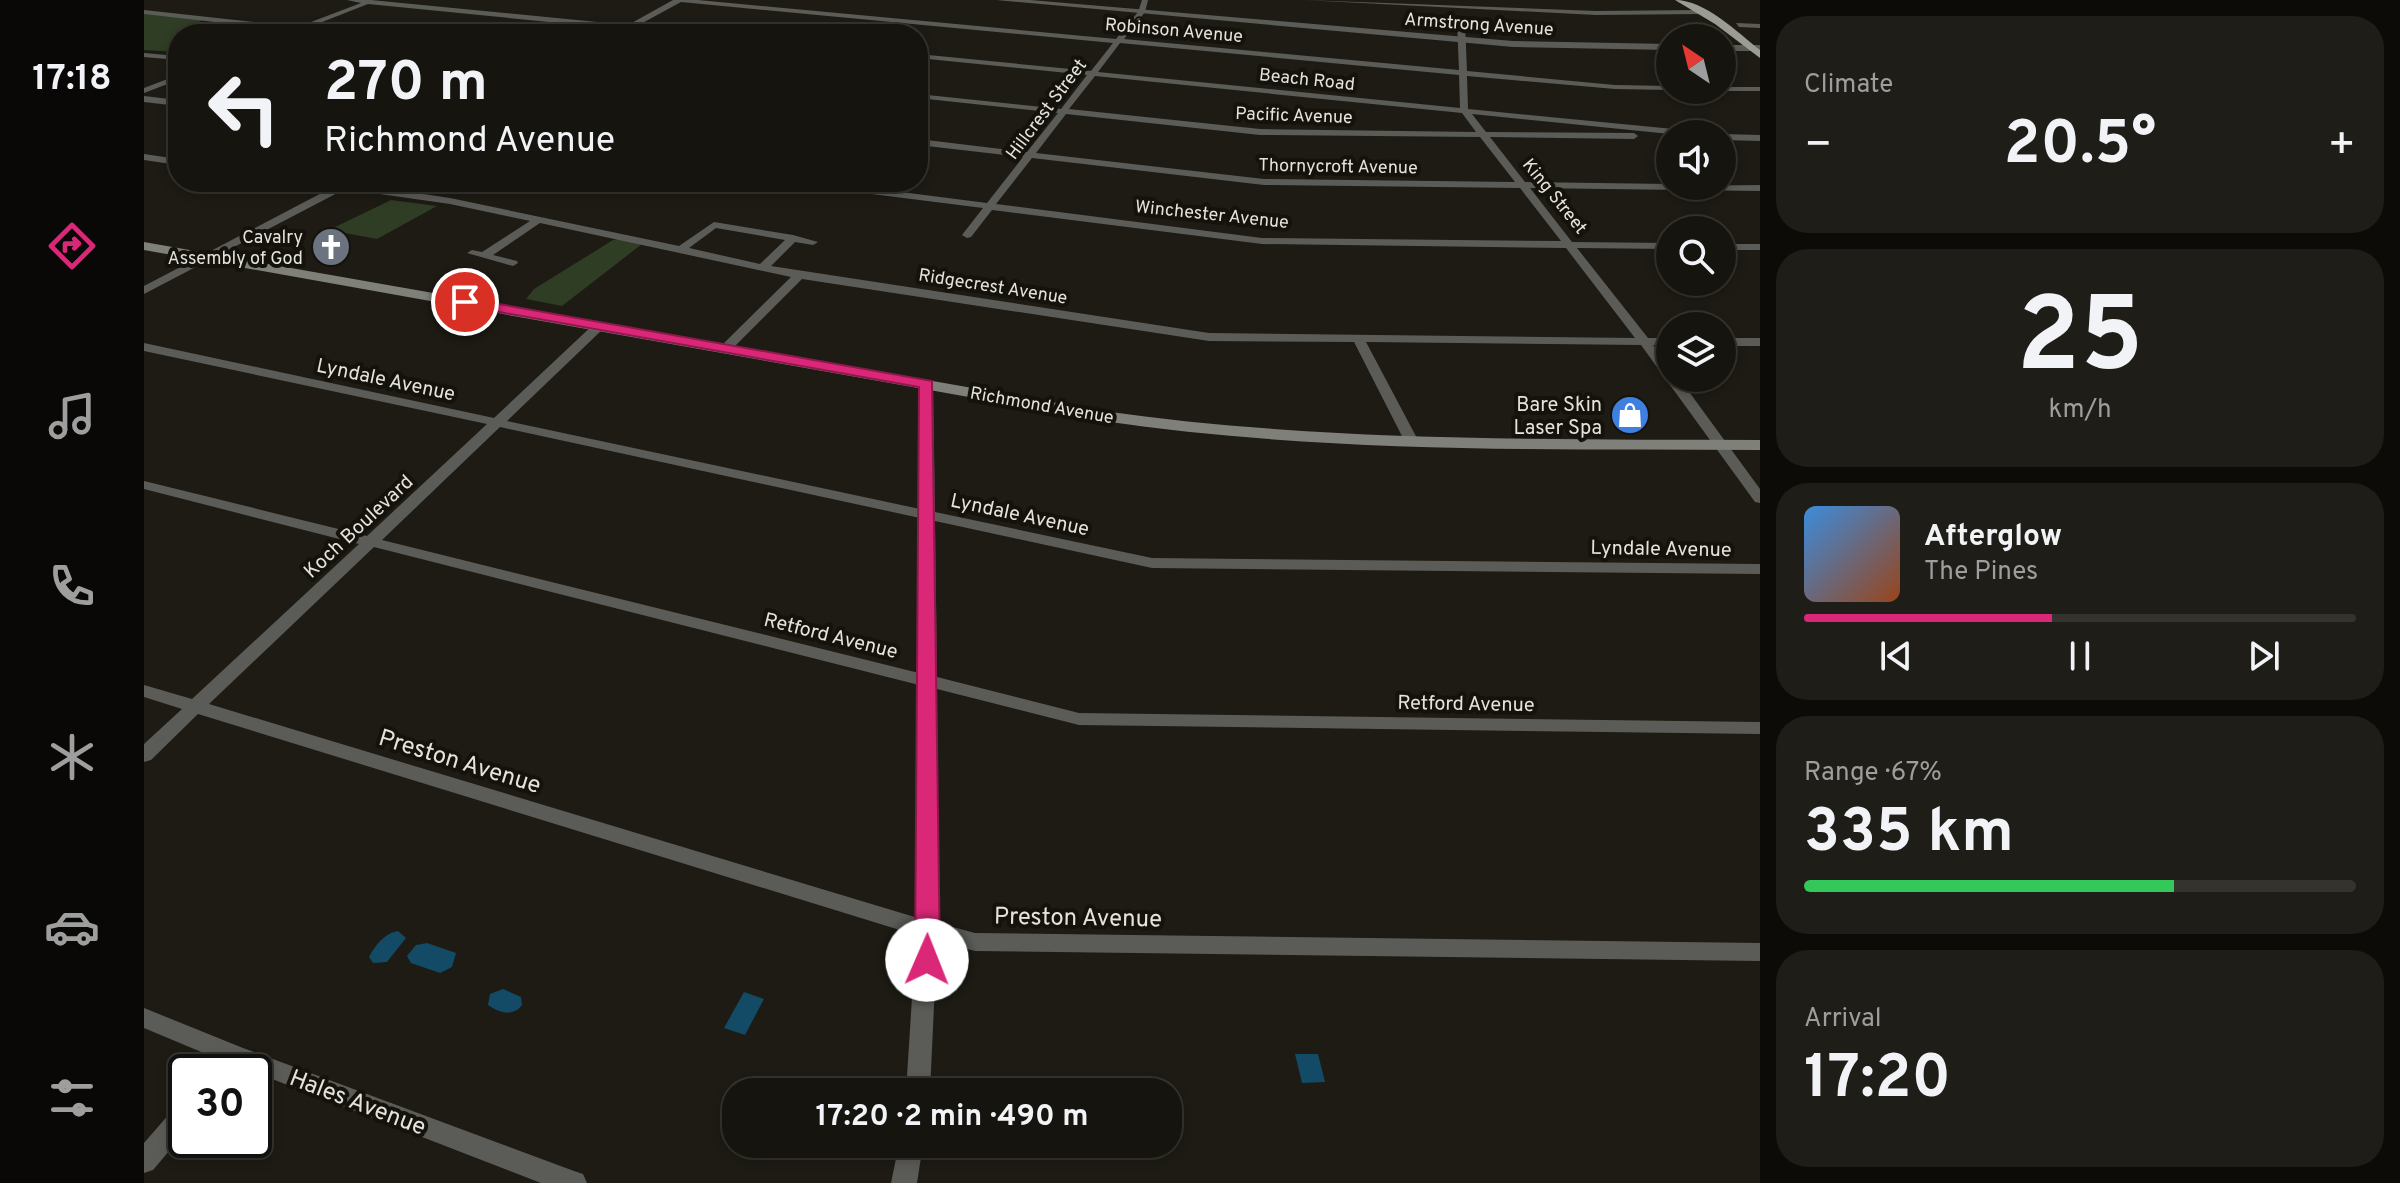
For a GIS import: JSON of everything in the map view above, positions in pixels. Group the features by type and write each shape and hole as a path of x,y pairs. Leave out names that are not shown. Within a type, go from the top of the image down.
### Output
{"main road":[{"path":"1679,0 1758,48"},
{"path":"1694,0 1739,25 1758,48"},
{"name":"Richmond Avenue","path":"144,246 1103,416 1214,432 1412,442 1760,445"}],"street":[{"path":"350,0 591,24"},
{"path":"636,24 678,0"},
{"name":"Robinson Avenue","path":"678,0 1615,87 1656,88"},
{"name":"Armstrong Avenue","path":"1000,0 1463,40 1561,46 1656,47"},
{"name":"Hillcrest Street","path":"967,235 1141,12 1145,0"},
{"path":"1307,0 1455,3 1596,13 1701,12"},
{"path":"1576,0 1596,13"},
{"path":"311,24 372,1"},
{"path":"144,9 153,3"},
{"path":"144,9 260,24"},
{"path":"1461,23 1464,110"},
{"path":"1739,25 1760,26"},
{"path":"1736,48 1758,48"},
{"path":"144,55 168,57"},
{"name":"Beach Road","path":"928,57 1656,130"},
{"path":"144,91 168,81"},
{"path":"1736,89 1760,89"},
{"name":"Pacific Avenue","path":"928,97 1260,132 1656,136"},
{"path":"144,99 168,102"},
{"name":"King Street","path":"1464,110 1656,356"},
{"path":"1615,125 1614,131 1620,136"},
{"path":"1736,137 1760,138"},
{"name":"Thornycroft Avenue","path":"928,143 1264,182 1760,188"},
{"path":"144,157 168,161"},
{"path":"144,291 332,192"},
{"name":"Ridgecrest Avenue","path":"395,192 799,275 1209,337 1656,341"},
{"name":"Winchester Avenue","path":"880,192 1262,241 1656,246"},
{"path":"513,263 478,255 538,220"},
{"path":"679,251 714,225 813,242"},
{"path":"762,268 793,238"},
{"path":"1736,247 1760,247"},
{"path":"726,348 799,275"},
{"name":"Koch Boulevard","path":"144,755 599,326"},
{"path":"1358,338 1412,442"},
{"path":"1736,342 1760,342"},
{"name":"Lyndale Avenue","path":"144,347 1162,564 1760,569"},
{"path":"919,1078 928,930 927,384"},
{"name":"King Street","path":"1683,392 1760,499"},
{"name":"Retford Avenue","path":"144,485 1046,713 1104,721 1760,728"},
{"name":"Preston Avenue","path":"144,691 975,942 1760,952"},
{"name":"Hales Avenue","path":"144,1018 211,1054"},
{"name":"Hales Avenue","path":"272,1080 540,1177 574,1183"},
{"path":"144,1161 168,1134"},
{"path":"904,1183 908,1158"}],"green space":[{"path":"144,13 202,20 198,23 206,24 168,24 168,51 144,50"},
{"path":"391,200 437,206 377,239 329,230"},
{"path":"613,240 642,244 562,306 526,299 534,289"}],"water":[{"path":"398,931 406,938 387,962 373,963 369,957 377,944"},
{"path":"427,943 456,953 452,967 440,973 411,963 407,956 416,945"},
{"path":"503,989 521,997 522,1005 518,1009 506,1012 488,1005 490,994"},
{"path":"744,992 764,999 745,1035 724,1028"},
{"path":"1295,1054 1318,1054 1325,1082 1302,1083"}],"place":[{"name":"Cavalry Assembly of God","path":"331,247"},
{"name":"Bare Skin Laser Spa","path":"1630,415"}],"route":[{"path":"465,302 927,384 927,960"}]}
